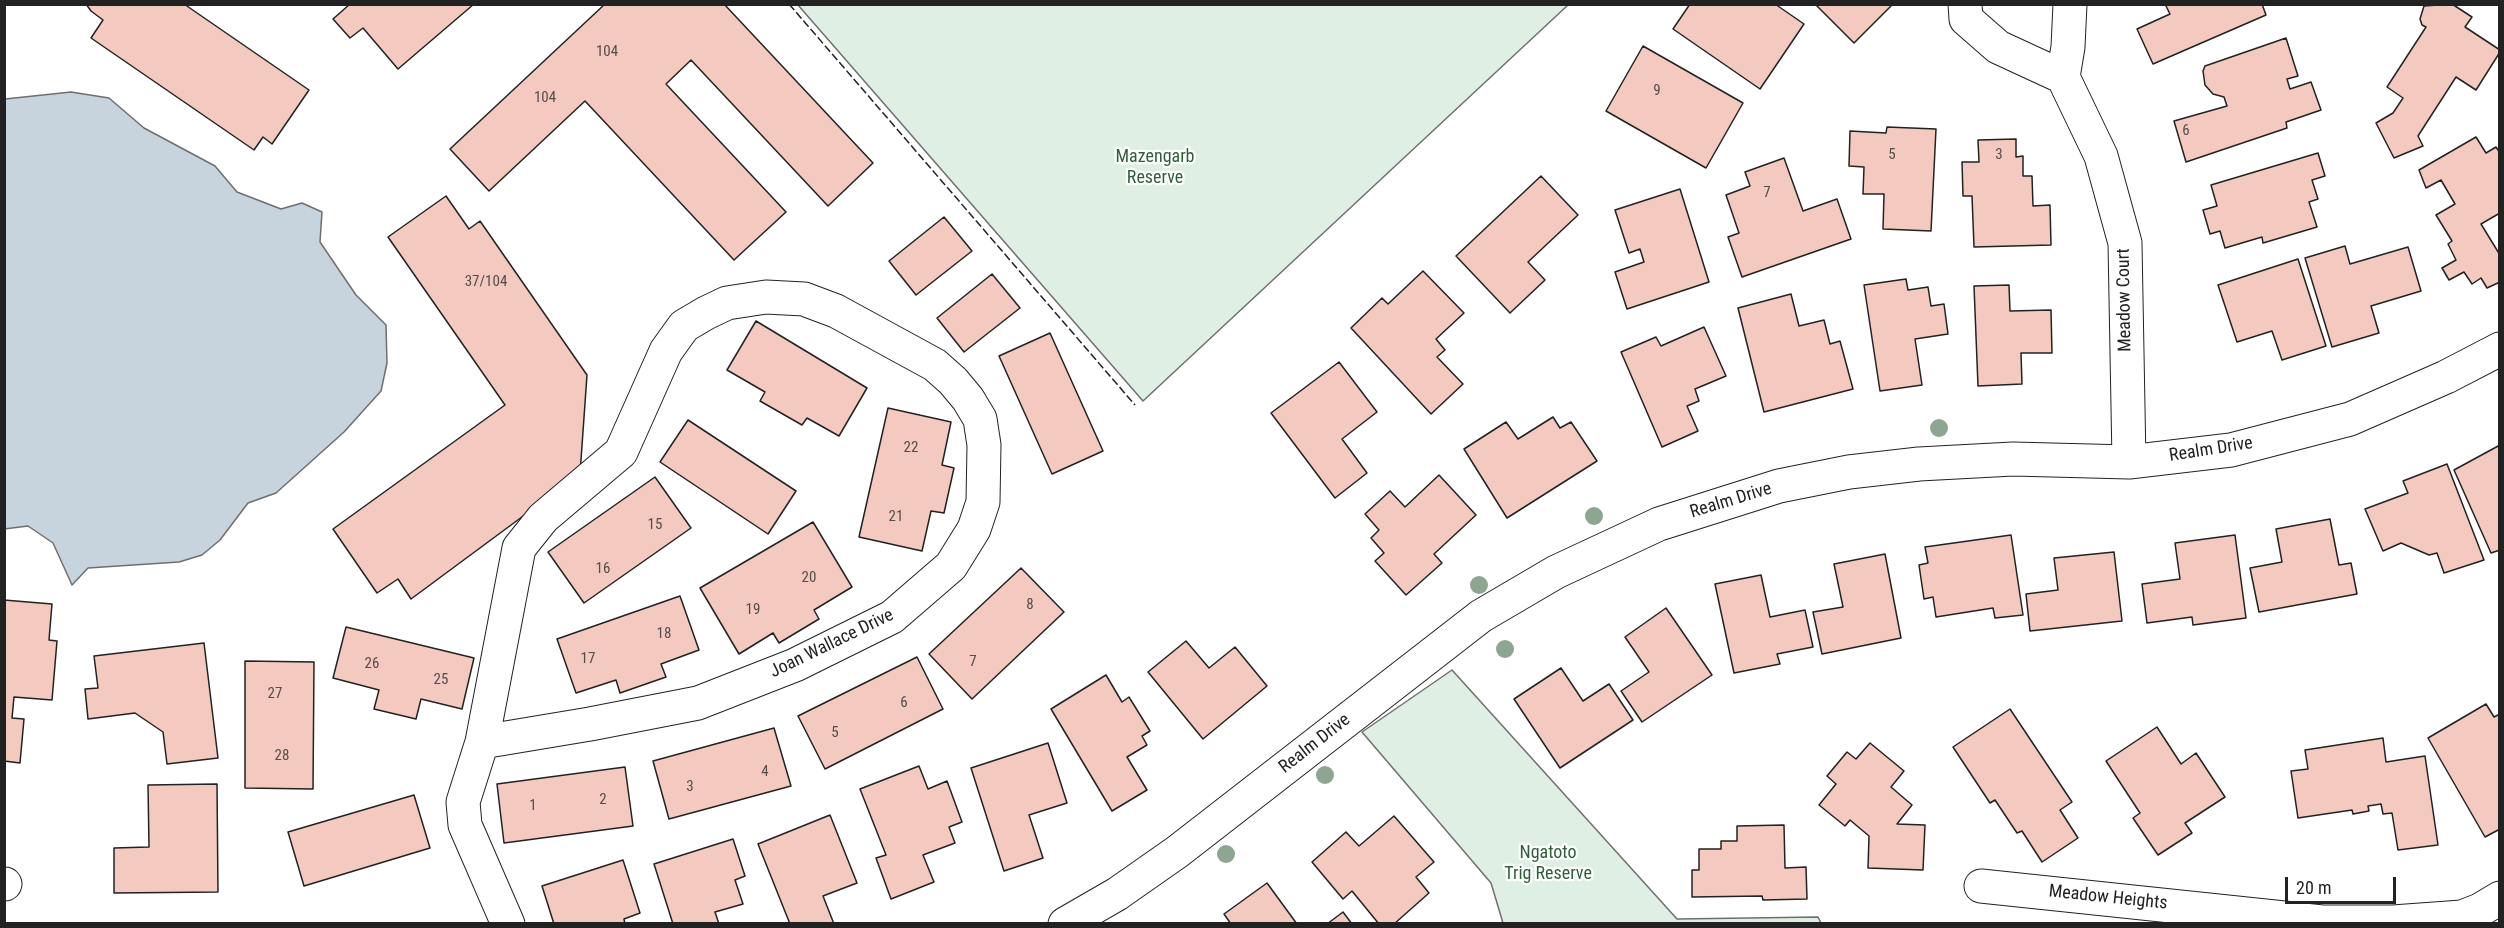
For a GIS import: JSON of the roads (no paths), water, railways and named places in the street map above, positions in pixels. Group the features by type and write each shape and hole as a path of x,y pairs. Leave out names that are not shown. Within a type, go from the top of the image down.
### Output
{"street":[{"path":"1965,4 1966,19 1998,47 2063,77 2068,46 2070,4"},
{"name":"Meadow Court","path":"2063,77 2101,156 2125,243 2129,462"},
{"name":"Joan Wallace Drive","path":"482,741 590,724 698,702 795,665 892,617 951,566 974,529 983,502 984,445 980,419 968,399 953,381 934,365 836,311 804,299 766,297 727,303 684,326 666,351 621,453 543,518 519,548 482,741 463,802 465,825 508,924"},
{"name":"Realm Drive","path":"1065,924 1117,894 1177,852 1481,616 1556,572 1659,524 1779,486 1849,472 1919,464 2013,459 2129,462 2231,450 2350,419 2446,377 2499,349"},
{"name":"Meadow Heights","path":"1981,886 2322,922 2393,922 2462,917 2480,910 2499,898"}],"park label":[{"name":"Mazengarb Reserve","path":"1155,167"},
{"name":"Ngatoto Trig Reserve","path":"1548,863"}]}
